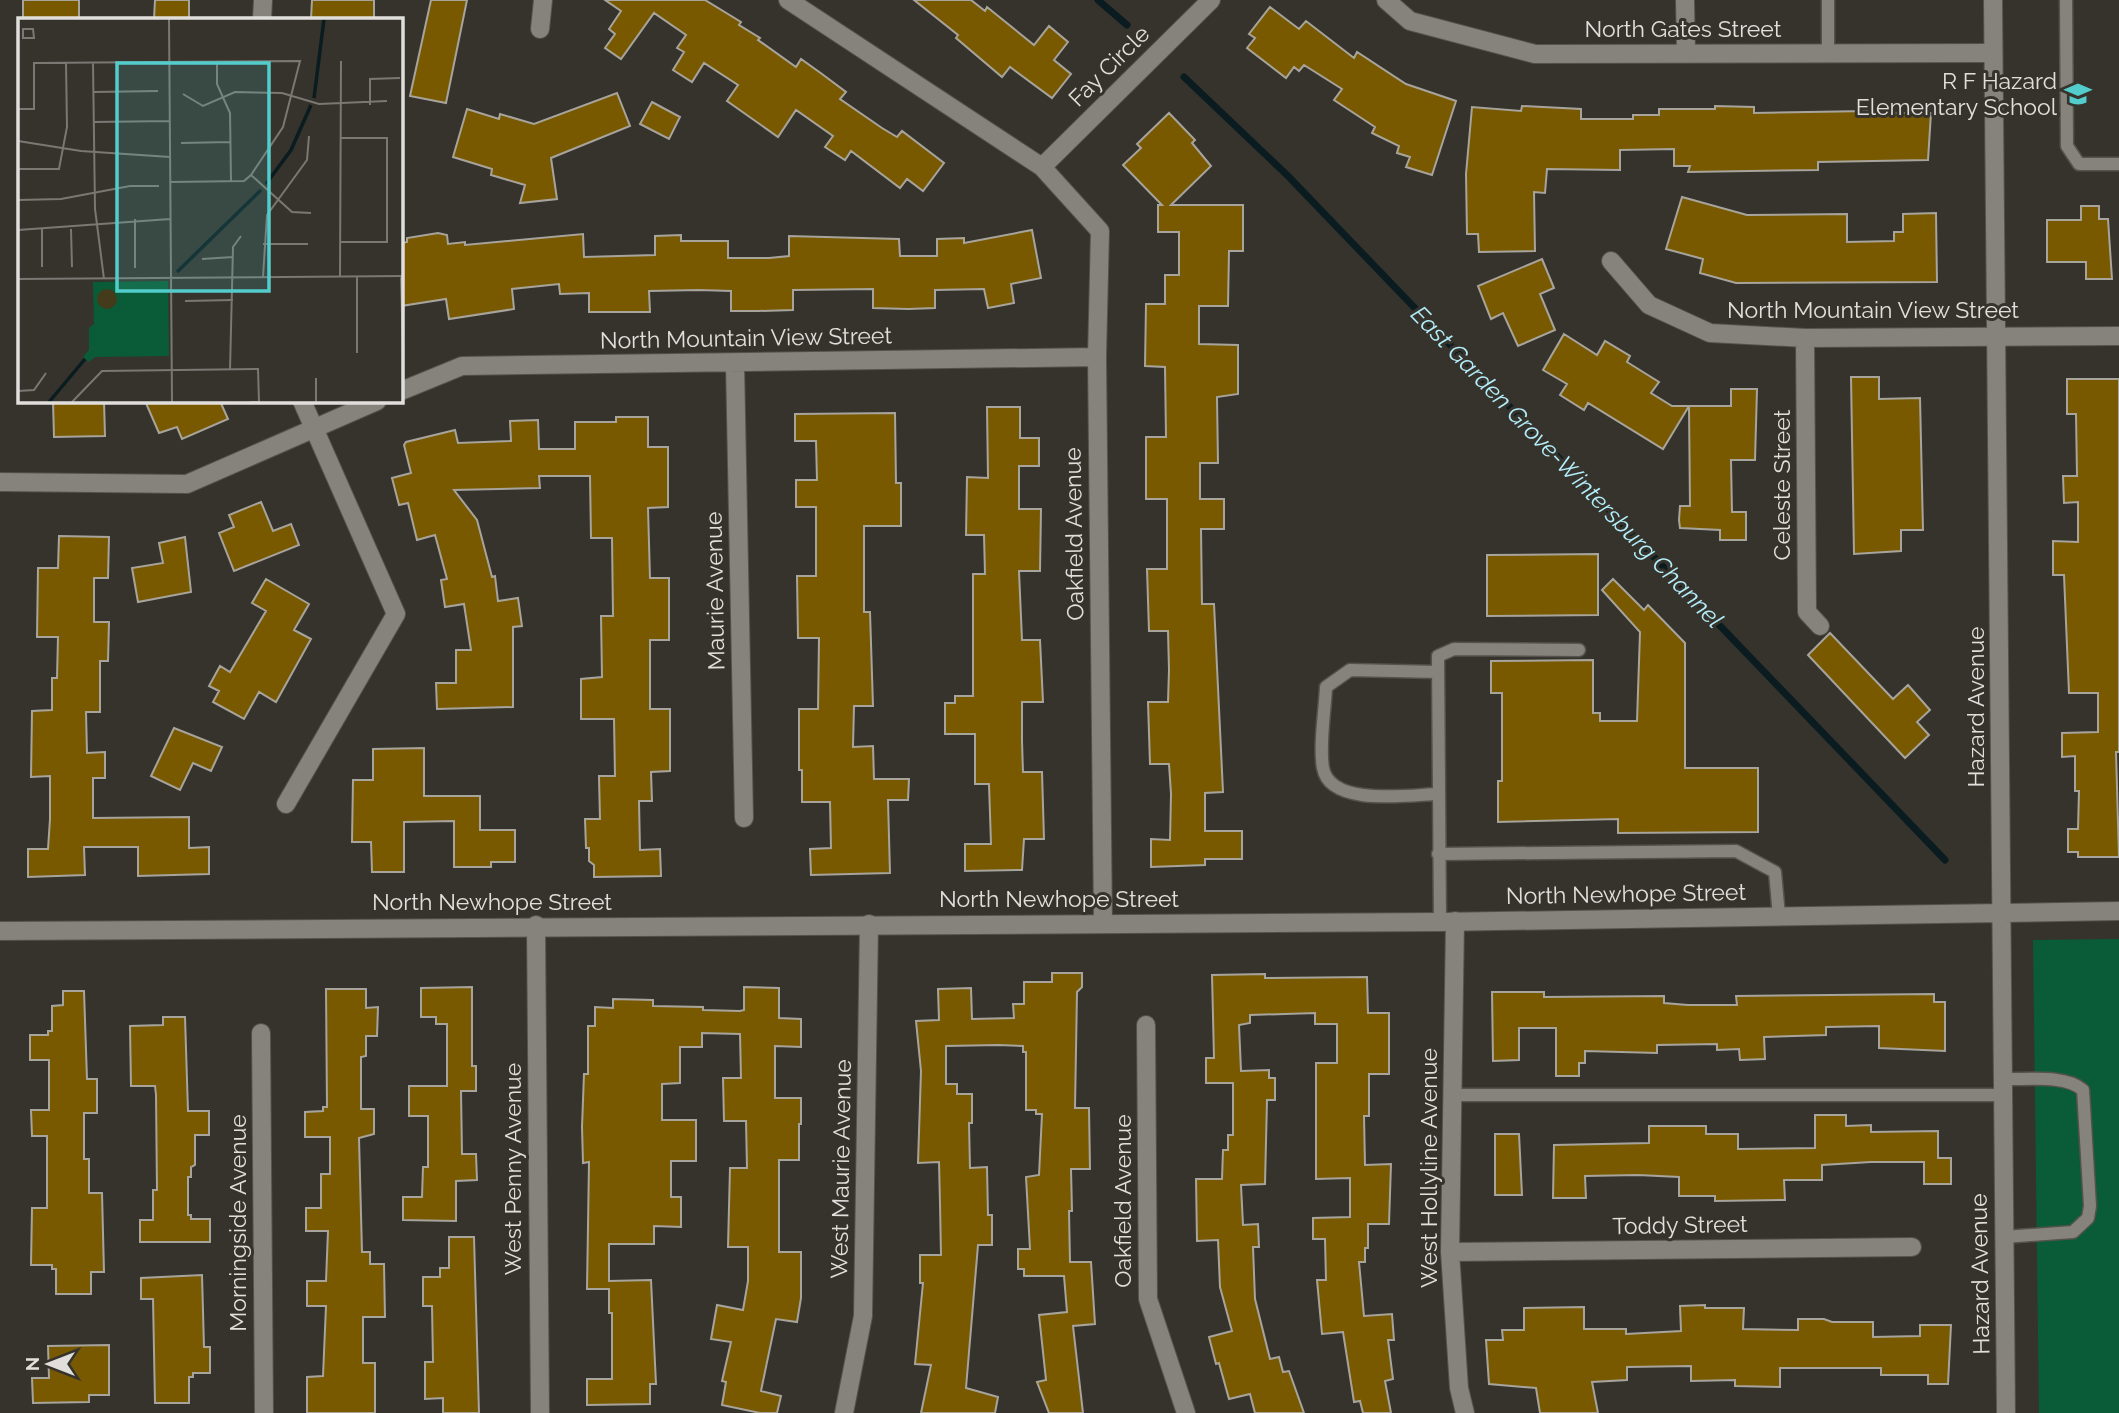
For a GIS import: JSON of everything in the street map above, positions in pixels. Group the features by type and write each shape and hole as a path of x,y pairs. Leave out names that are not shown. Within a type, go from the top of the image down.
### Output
{"street":[{"path":"262,18 263,0"},
{"path":"540,29 543,0"},
{"name":"Oakfield Avenue","path":"788,0 1042,167 1100,231 1097,357 1103,923"},
{"name":"Fay Circle","path":"1042,167 1211,0"},
{"name":"North Gates Street","path":"1386,0 1410,21 1535,54 1993,53"},
{"path":"1685,0 1686,53"},
{"name":"Hazard Avenue","path":"1993,0 2006,1413"},
{"name":"North Mountain View Street","path":"1611,261 1649,305 1710,333 1805,338 2119,336"},
{"name":"Celeste Street","path":"1805,338 1807,612 1820,626"},
{"name":"North Mountain View Street","path":"402,391 461,366 1097,357"},
{"name":"Maurie Avenue","path":"735,364 744,818"},
{"path":"286,804 396,614 302,402"},
{"path":"0,482 187,484 375,402"},
{"name":"North Newhope Street","path":"0,931 536,925 1447,922 2119,911"},
{"name":"West Hollyline Avenue","path":"1447,922 1452,1095 1450,1252 1460,1388 1465,1413"},
{"name":"West Maurie Avenue","path":"844,1413 863,1316 869,924"},
{"name":"West Penny Avenue","path":"536,925 540,1413"},
{"name":"Oakfield Avenue","path":"1146,1024 1147,1299 1186,1413"},
{"name":"Morningside Avenue","path":"261,1033 264,1413"},
{"name":"Toddy Street","path":"1450,1252 1912,1247"}],"lane":[{"path":"1828,0 1828,53"},
{"path":"2066,0 2067,146 2079,164 2119,164"},
{"path":"1447,922 1438,855 1438,656 1454,649 1579,650"},
{"path":"1437,794 1354,794 1335,786 1323,770 1326,687 1337,677 1350,670 1438,673"},
{"path":"1438,855 1736,851 1775,872 1779,916"},
{"path":"1452,1095 2003,1087 2061,1081 2077,1084 2083,1090 2090,1206 2088,1218 2073,1232 2004,1237"}],"green space":[{"path":"2119,939 2119,1413 2039,1413 2033,940"}],"building":[{"path":"23,0 79,0 79,18 23,18"},
{"path":"155,0 189,0 189,18 154,18"},
{"path":"312,0 374,0 374,18 311,18"},
{"path":"431,0 467,0 446,103 410,96"},
{"path":"605,0 705,0 741,22 739,25 796,67 801,59 822,74 846,92 840,99 882,128 897,137 902,131 944,163 923,191 907,179 900,188 851,151 845,160 825,147 833,136 796,110 778,137 727,101 738,85 704,63 692,82 673,70 684,52 677,48 686,35 654,13 621,59 605,48 615,34 609,29 621,11"},
{"path":"914,0 971,0 985,11 987,7 1034,45 1049,26 1068,42 1054,60 1071,74 1052,98 1010,67 1002,77 956,38 958,35"},
{"path":"1270,7 1299,29 1306,21 1354,58 1357,52 1406,84 1456,101 1432,175 1406,167 1410,157 1397,153 1399,146 1372,133 1375,127 1334,100 1342,89 1304,65 1299,71 1294,67 1286,78 1247,48 1255,38 1249,34"},
{"path":"617,93 630,126 551,158 557,199 520,203 525,185 491,175 492,169 453,157 467,109 499,119 500,114 534,124"},
{"path":"652,102 680,117 669,139 640,124"},
{"path":"1893,105 1893,113 1931,113 1928,160 1818,162 1818,170 1688,172 1690,166 1674,166 1674,149 1620,150 1620,170 1547,169 1545,193 1534,192 1535,251 1479,252 1478,234 1467,234 1466,174 1472,107 1521,111 1522,106 1581,109 1581,119 1633,119 1633,115 1659,115 1659,109 1754,107 1754,113 1867,111 1867,106"},
{"path":"1169,113 1195,140 1192,143 1211,166 1171,205 1243,205 1243,251 1229,251 1228,306 1199,306 1199,344 1238,345 1238,394 1217,397 1218,463 1200,463 1200,499 1224,499 1224,529 1201,529 1202,604 1214,604 1223,792 1205,793 1205,831 1242,831 1242,859 1205,859 1205,865 1151,867 1151,839 1170,840 1171,794 1169,764 1150,764 1148,702 1168,702 1169,670 1168,631 1149,631 1147,569 1167,569 1167,499 1146,499 1146,437 1166,437 1165,367 1145,366 1146,304 1165,304 1165,275 1179,275 1179,232 1158,232 1158,205 1162,205 1123,165 1141,148 1137,144"},
{"path":"1682,197 1747,215 1847,214 1847,242 1894,241 1894,232 1903,232 1903,214 1936,213 1937,282 1736,283 1700,273 1703,259 1666,249"},
{"path":"2081,206 2099,206 2099,219 2108,219 2112,279 2086,279 2086,262 2047,262 2047,220 2081,220"},
{"path":"1032,230 1041,278 1011,284 1014,303 988,308 984,289 935,290 935,308 873,308 873,289 793,290 793,310 731,311 731,291 699,290 649,291 650,312 589,312 589,293 560,294 559,284 512,289 514,309 449,319 446,299 402,306 402,243 407,242 407,238 438,233 447,235 448,244 465,242 465,245 583,234 584,257 655,255 655,236 681,235 681,241 728,241 728,258 789,256 789,236 899,239 900,256 937,256 937,239 964,238 964,243"},
{"path":"1542,259 1554,288 1540,294 1555,330 1518,346 1503,313 1491,319 1478,286"},
{"path":"1564,334 1597,355 1605,341 1630,356 1627,362 1659,382 1651,393 1672,406 1689,406 1663,449 1588,403 1584,410 1560,395 1567,384 1543,370"},
{"path":"1851,377 1879,377 1879,399 1920,398 1923,530 1901,530 1901,551 1854,554"},
{"path":"2067,379 2119,379 2119,752 2116,752 2119,857 2078,857 2078,852 2068,852 2068,829 2078,829 2079,791 2075,791 2075,756 2062,757 2062,733 2098,732 2098,693 2069,693 2064,575 2053,575 2053,541 2078,542 2078,502 2064,503 2063,476 2077,476 2076,414 2067,414"},
{"path":"1731,389 1757,389 1755,460 1731,460 1732,512 1746,512 1746,540 1720,540 1720,530 1680,528 1679,520 1680,506 1690,506 1689,406 1731,406"},
{"path":"53,402 104,402 105,436 54,437"},
{"path":"145,402 220,402 228,419 182,439 177,427 159,433"},
{"path":"987,407 1020,407 1020,438 1039,438 1039,466 1019,466 1019,509 1041,509 1040,571 1019,571 1022,640 1040,640 1043,702 1022,702 1023,772 1042,772 1044,839 1024,839 1022,870 965,871 965,844 991,844 989,784 975,784 975,734 945,734 945,703 955,703 955,696 973,696 973,574 985,574 984,535 966,535 967,477 988,478"},
{"path":"895,413 896,483 901,483 901,526 864,526 864,612 870,612 873,706 854,706 853,747 873,746 874,779 909,779 908,800 888,800 890,873 811,875 810,849 831,848 830,802 802,802 802,770 799,770 799,709 818,709 819,638 798,638 797,576 816,576 816,507 796,507 796,480 817,480 816,441 795,441 795,414"},
{"path":"616,417 648,417 648,447 668,447 668,507 648,508 650,578 669,578 669,640 650,640 650,709 670,709 670,771 651,772 652,801 639,801 640,850 660,849 661,876 594,877 594,865 589,861 589,848 586,848 585,819 600,819 599,776 615,776 614,719 581,719 581,679 602,677 601,616 613,616 612,538 591,538 590,476 539,476 540,488 454,490 477,520 492,577 495,576 498,601 518,598 522,626 513,627 513,707 437,709 436,683 456,683 456,650 471,650 464,604 445,607 441,580 447,579 435,535 417,540 408,503 399,505 392,478 411,473 404,445 406,442 455,430 458,443 511,441 510,421 538,420 539,449 575,449 575,422 616,422"},
{"path":"261,502 273,531 291,524 299,545 234,571 219,533 234,527 229,515"},
{"path":"59,536 109,537 108,578 94,578 94,622 109,622 108,661 100,661 100,712 86,712 87,753 105,752 105,778 93,778 93,818 189,817 189,848 209,847 209,874 138,876 138,847 84,847 85,875 28,877 28,849 48,849 50,819 50,776 31,777 32,711 52,710 52,678 57,678 58,637 37,637 38,568 58,568"},
{"path":"185,537 191,592 138,602 132,568 163,563 159,543"},
{"path":"1598,554 1598,615 1487,616 1487,555"},
{"path":"266,579 309,604 294,630 311,639 276,702 259,692 244,719 213,702 219,691 209,686 220,666 230,672 266,611 252,603"},
{"path":"1613,579 1644,610 1648,605 1685,643 1685,768 1758,768 1758,832 1618,833 1618,819 1498,822 1498,781 1502,781 1502,693 1491,693 1491,661 1593,660 1593,713 1600,713 1600,721 1637,721 1640,632 1602,590"},
{"path":"1830,633 1893,699 1908,685 1930,710 1917,722 1929,735 1905,758 1808,655"},
{"path":"174,728 222,747 211,771 193,763 180,790 151,776"},
{"path":"424,748 424,796 480,796 480,830 515,830 515,862 491,862 491,867 454,867 454,821 404,822 404,872 372,872 371,842 352,842 353,780 373,780 373,749"},
{"path":"1052,973 1082,973 1082,987 1077,992 1075,1108 1089,1108 1090,1169 1071,1169 1072,1211 1069,1211 1070,1262 1091,1262 1095,1324 1073,1326 1083,1413 1049,1413 1037,1382 1046,1380 1039,1315 1067,1312 1064,1276 1024,1276 1024,1269 1018,1269 1018,1249 1030,1249 1026,1177 1039,1175 1042,1114 1036,1114 1036,1110 1026,1110 1026,1052 1023,1052 1023,1046 998,1045 946,1046 946,1084 957,1084 957,1094 972,1094 972,1123 969,1123 970,1168 987,1167 988,1215 992,1215 992,1245 978,1245 966,1388 998,1397 995,1413 921,1413 931,1365 915,1364 923,1283 920,1283 920,1255 941,1255 939,1162 918,1163 921,1071 916,1021 939,1020 938,989 971,988 972,1019 1014,1018 1013,1004 1024,1004 1024,982 1052,982"},
{"path":"1265,974 1265,978 1367,977 1368,1013 1389,1013 1389,1074 1369,1074 1369,1116 1364,1116 1365,1165 1391,1164 1389,1224 1368,1224 1365,1262 1359,1262 1364,1316 1392,1314 1394,1340 1388,1340 1393,1379 1385,1381 1391,1413 1363,1413 1360,1401 1354,1402 1343,1332 1322,1334 1317,1280 1326,1280 1325,1239 1313,1239 1313,1218 1350,1217 1350,1178 1316,1179 1316,1063 1337,1063 1337,1024 1315,1024 1315,1013 1250,1015 1250,1023 1239,1025 1241,1071 1269,1070 1269,1078 1275,1078 1275,1100 1267,1100 1265,1184 1241,1185 1243,1225 1258,1224 1259,1247 1253,1247 1255,1299 1270,1359 1279,1357 1283,1372 1289,1371 1304,1413 1255,1413 1250,1394 1229,1399 1219,1363 1216,1364 1209,1337 1232,1331 1220,1287 1218,1240 1197,1241 1196,1179 1222,1179 1223,1150 1228,1150 1228,1135 1233,1135 1233,1083 1206,1083 1206,1058 1214,1058 1212,975"},
{"path":"472,987 472,1066 476,1066 476,1091 461,1091 462,1154 476,1154 477,1180 456,1181 456,1221 403,1220 403,1197 422,1197 423,1167 428,1167 428,1116 409,1116 409,1086 447,1086 447,1024 436,1024 436,1017 421,1017 421,988"},
{"path":"744,987 779,988 779,1018 801,1019 801,1047 775,1046 775,1098 801,1098 799,1160 779,1160 779,1252 801,1252 801,1298 797,1322 776,1319 761,1391 781,1396 777,1413 760,1413 722,1405 726,1382 722,1381 731,1342 711,1339 717,1305 743,1310 748,1281 748,1247 728,1247 730,1168 747,1168 746,1121 724,1121 723,1078 741,1078 740,1034 702,1033 702,1047 680,1047 680,1083 662,1084 662,1120 696,1120 696,1161 671,1161 671,1197 681,1197 681,1227 654,1226 654,1244 609,1244 609,1281 651,1280 656,1384 650,1384 650,1404 587,1405 587,1379 612,1379 612,1313 609,1313 609,1289 587,1289 589,1162 583,1163 582,1127 584,1074 588,1074 588,1026 595,1026 595,1007 613,1008 613,999 653,1000 653,1006 740,1011 744,1010"},
{"path":"326,989 366,989 366,1008 378,1007 377,1036 366,1036 366,1056 361,1057 361,1109 374,1109 374,1134 359,1138 362,1252 370,1252 370,1264 384,1264 385,1317 363,1317 363,1363 375,1363 375,1413 307,1413 307,1377 323,1376 326,1306 307,1306 307,1281 326,1281 328,1231 306,1231 306,1208 321,1208 321,1174 330,1174 330,1137 305,1137 305,1112 323,1111 323,1107 327,1107"},
{"path":"63,991 84,991 87,1079 97,1079 97,1113 84,1113 84,1159 89,1159 89,1193 102,1193 104,1272 91,1272 91,1294 56,1294 56,1269 52,1269 52,1265 31,1265 32,1208 47,1208 47,1136 32,1136 31,1110 49,1110 49,1060 30,1060 30,1035 48,1035 48,1031 52,1031 52,1006 63,1005"},
{"path":"1492,992 1544,992 1544,997 1664,996 1664,1003 1688,1005 1737,1005 1736,996 1934,994 1934,1002 1945,1002 1945,1051 1879,1048 1879,1026 1826,1027 1826,1035 1764,1037 1765,1059 1740,1060 1739,1049 1717,1050 1717,1044 1657,1045 1657,1053 1585,1051 1585,1063 1579,1063 1579,1076 1556,1076 1556,1028 1519,1028 1519,1060 1493,1061"},
{"path":"163,1017 185,1017 188,1111 209,1111 209,1135 195,1135 195,1165 191,1167 191,1177 188,1177 188,1215 191,1215 191,1219 210,1219 210,1242 140,1242 140,1220 153,1220 153,1190 157,1190 156,1095 155,1086 131,1086 130,1026 163,1025"},
{"path":"1815,1115 1846,1115 1846,1126 1871,1125 1871,1132 1938,1131 1938,1158 1951,1158 1951,1184 1924,1184 1924,1162 1871,1162 1822,1165 1822,1180 1784,1180 1785,1200 1715,1201 1715,1196 1679,1196 1679,1177 1638,1175 1585,1176 1586,1198 1553,1198 1554,1145 1649,1143 1649,1126 1706,1126 1706,1134 1738,1134 1738,1149 1815,1148"},
{"path":"1495,1134 1519,1134 1522,1195 1495,1195"},
{"path":"449,1237 474,1237 479,1413 443,1413 443,1398 425,1399 425,1362 433,1362 432,1306 423,1306 423,1277 440,1277 440,1268 449,1268"},
{"path":"202,1275 204,1347 210,1347 210,1373 193,1373 193,1377 189,1377 189,1403 155,1403 153,1299 141,1299 141,1278"},
{"path":"1705,1305 1705,1308 1744,1308 1743,1329 1798,1330 1798,1319 1873,1322 1873,1337 1920,1336 1920,1325 1951,1325 1948,1384 1928,1384 1928,1375 1881,1375 1881,1368 1780,1368 1780,1387 1735,1386 1735,1380 1691,1381 1691,1366 1627,1367 1627,1380 1592,1382 1598,1413 1540,1413 1536,1388 1489,1384 1486,1340 1503,1340 1502,1330 1524,1330 1524,1308 1584,1307 1584,1329 1626,1329 1626,1334 1681,1331 1680,1306"},
{"path":"109,1345 109,1395 89,1395 89,1402 33,1403 32,1378 49,1378 48,1346"}],"waterway":[{"name":"East Garden Grove-Wintersburg Channel","path":"1098,0 1127,25"},
{"name":"East Garden Grove-Wintersburg Channel","path":"1184,77 1288,176 1945,860"}],"place":[{"name":"R F Hazard Elementary School","path":"2078,94"}]}
